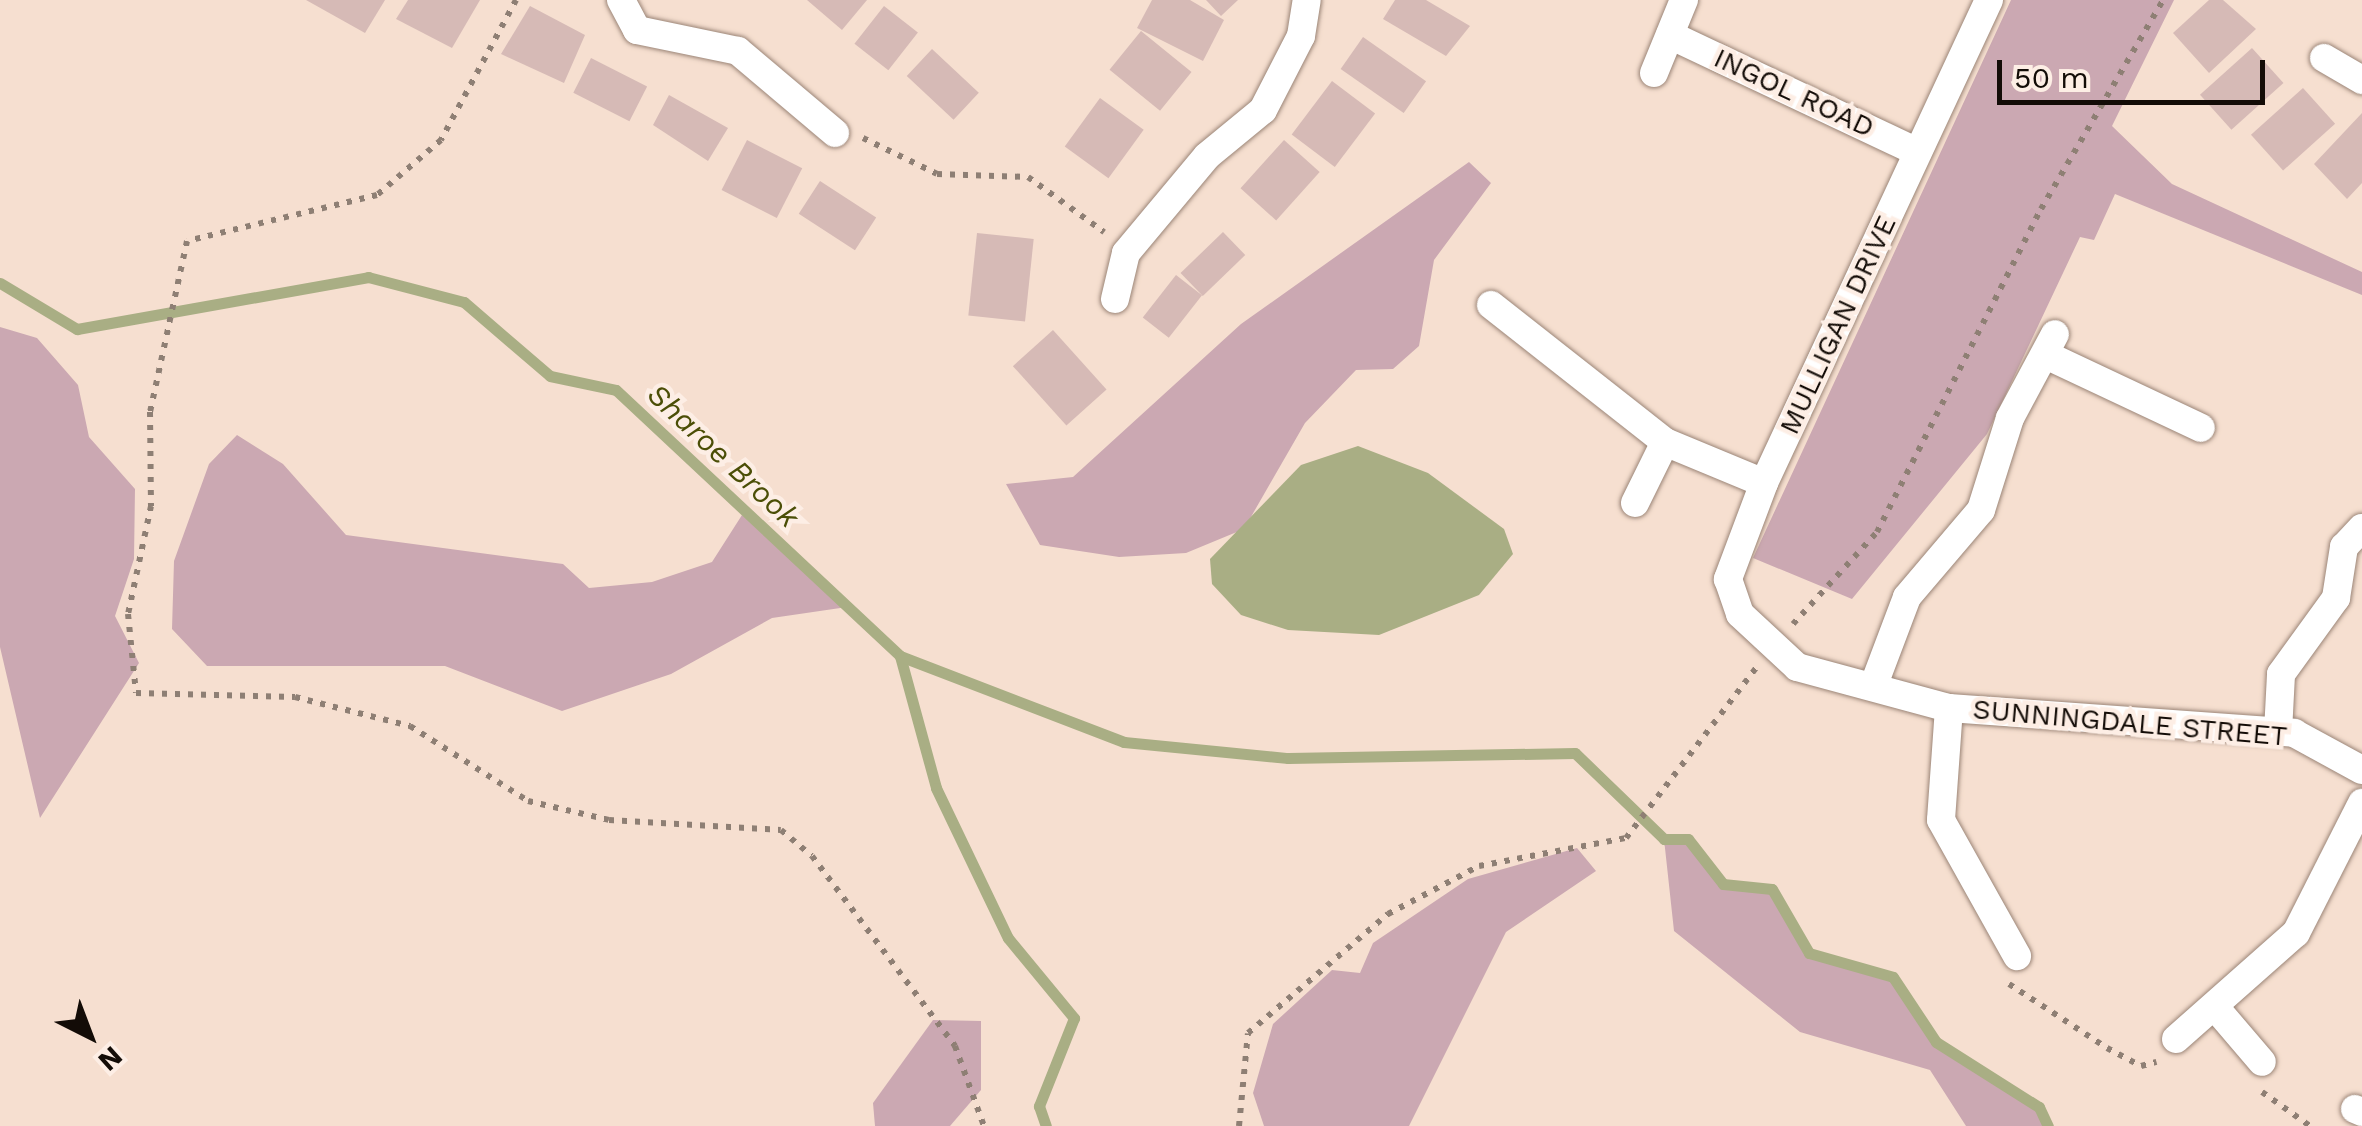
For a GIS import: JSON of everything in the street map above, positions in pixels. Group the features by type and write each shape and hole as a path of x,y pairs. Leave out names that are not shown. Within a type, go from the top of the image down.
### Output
{"street":[{"path":"621,0 636,30 738,51 835,134"},
{"path":"1114,299 1126,254 1207,156 1263,110 1302,36 1307,0"},
{"path":"1654,73 1684,0"},
{"name":"MULLIGAN DRIVE","path":"1774,644 1740,614 1728,579 1764,483 1989,0"},
{"name":"INGOL ROAD","path":"1670,35 1918,152"},
{"path":"2324,58 2362,80"},
{"path":"1491,306 1665,442 1764,483"},
{"path":"1873,687 1907,597 1981,510 2010,418 2050,345 2201,428"},
{"path":"1635,503 1665,442"},
{"path":"2278,732 2282,674 2336,598 2344,548 2362,528"},
{"name":"SUNNINGDALE STREET","path":"1774,644 1797,667 1949,708 2278,732 2362,770"},
{"name":"SUNNINGDALE STREET","path":"1949,708 1940,820 2018,956"},
{"path":"2176,1039 2296,933 2362,803"},
{"path":"2215,1007 2256,1072"}],"path":[{"path":"516,0 441,140 376,195 187,241 170,344 150,412 150,506 128,614 136,693 295,697 410,726 528,801 609,820 781,830 812,856 955,1046 984,1126"},
{"path":"1239,1126 1248,1033 1388,914 1479,866 1626,838 1644,821 1774,644 1877,532 2041,209 2163,0"},
{"path":"835,134 937,174 1028,177 1076,204 1126,254"},
{"path":"2256,1072 2310,1126"}],"shaded area":[{"path":"2011,0 2174,0 2112,126 2172,184 2362,272 2362,295 2115,194 2094,240 2080,237 1987,434 1852,599 1753,558"},
{"path":"1469,162 1491,183 1434,260 1419,346 1393,369 1356,370 1305,423 1244,529 1186,553 1119,557 1040,545 1006,484 1073,477 1241,324"},
{"path":"0,327 37,338 78,385 89,437 135,489 134,559 115,616 139,663 40,818 0,647"},
{"path":"237,435 283,464 346,535 563,564 589,588 652,582 712,562 742,515 854,606 772,618 671,674 562,711 445,666 207,666 172,629 174,561 209,464"},
{"path":"1358,446 1428,473 1504,529 1513,554 1479,595 1379,635 1288,630 1241,615 1212,584 1210,559 1301,465"},
{"path":"1664,839 1688,839 1723,884 1772,889 1809,953 1893,977 1936,1042 2039,1107 2048,1126 1966,1126 1930,1070 1800,1032 1674,931"},
{"path":"1577,848 1596,871 1506,932 1409,1126 1264,1126 1253,1093 1273,1024 1332,970 1360,973 1373,943 1468,879"},
{"path":"933,1020 981,1021 981,1090 950,1126 875,1126 873,1103"}],"building":[{"path":"306,0 385,0 365,33"},
{"path":"408,0 480,0 452,48 396,19"},
{"path":"807,0 867,0 842,30"},
{"path":"1152,0 1190,0 1224,20 1203,61 1137,28"},
{"path":"1206,0 1238,0 1221,16"},
{"path":"1395,0 1426,0 1470,26 1446,56 1383,19"},
{"path":"2209,0 2223,0 2256,29 2209,73 2173,33"},
{"path":"530,6 585,35 564,83 501,54"},
{"path":"884,6 918,32 888,70 854,44"},
{"path":"1141,31 1192,72 1160,111 1110,70"},
{"path":"1363,37 1426,81 1404,113 1341,69"},
{"path":"2252,48 2283,83 2231,130 2200,95"},
{"path":"932,49 979,93 954,120 907,76"},
{"path":"591,58 647,87 629,121 573,93"},
{"path":"1332,81 1375,113 1335,167 1292,135"},
{"path":"2303,88 2335,124 2283,171 2251,135"},
{"path":"669,95 728,128 708,161 653,125"},
{"path":"1100,98 1144,130 1108,178 1065,147"},
{"path":"2362,113 2362,183 2347,199 2314,164"},
{"path":"747,140 802,168 777,218 722,190"},
{"path":"1284,140 1320,172 1276,220 1241,188"},
{"path":"820,181 876,217 855,250 799,214"},
{"path":"1223,232 1245,255 1203,296 1181,273"},
{"path":"977,233 1034,239 1025,322 968,316"},
{"path":"1176,275 1202,295 1169,338 1143,318"},
{"path":"1053,330 1107,389 1066,426 1013,366"}],"waterway":[{"name":"Sharoe Brook","path":"0,283 77,329 368,277 464,302 550,376 616,390 900,656 936,788 1008,938 1074,1018 1039,1106 1046,1126"},
{"path":"900,656 1124,742 1288,758 1575,753 1664,839 1688,839 1723,884 1772,889 1809,953 1893,977 1936,1042 2039,1107 2048,1126"}]}
